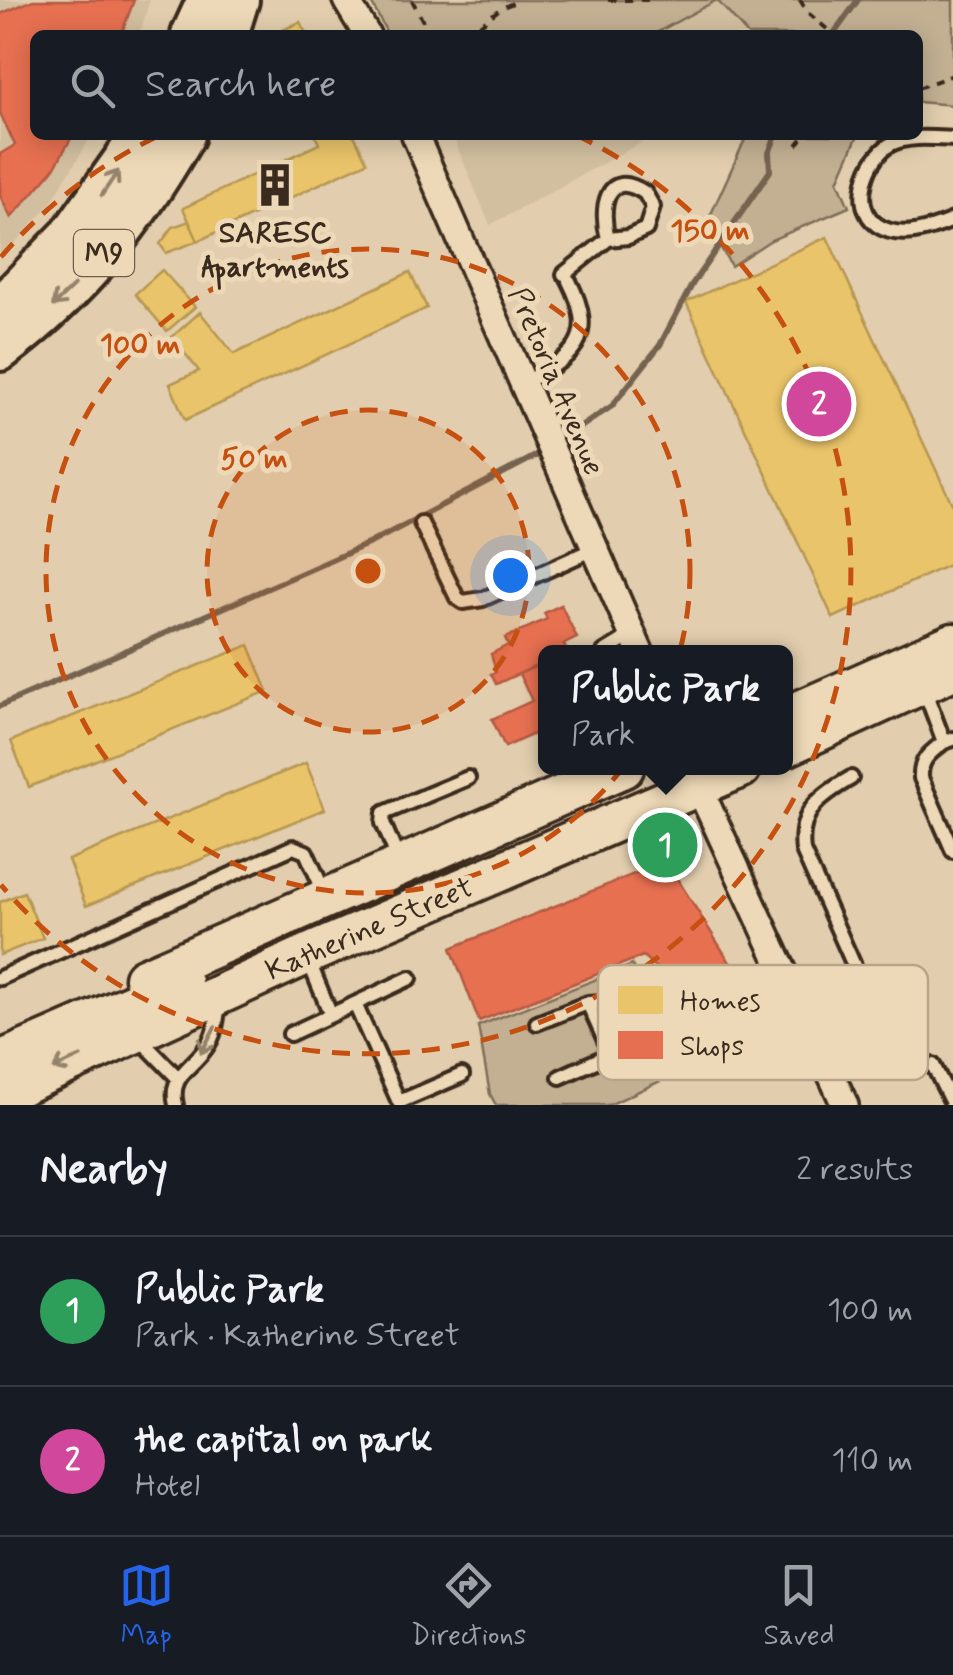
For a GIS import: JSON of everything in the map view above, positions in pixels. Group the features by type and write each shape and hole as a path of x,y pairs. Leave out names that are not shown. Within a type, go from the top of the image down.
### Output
{"main road":[{"path":"189,30 190,0"},
{"path":"198,30 232,10"},
{"name":"M9","path":"0,308 71,235 138,140"},
{"name":"M9","path":"0,350 96,262 149,196 181,140"},
{"path":"793,694 953,624"},
{"path":"793,713 953,643"},
{"path":"793,743 938,677"},
{"name":"Katherine Street","path":"0,1043 608,775"},
{"path":"0,1061 662,775"},
{"name":"Katherine Street","path":"0,1095 695,777"}],"street":[{"path":"346,0 364,30"},
{"name":"Pretoria Avenue","path":"417,140 636,644"},
{"path":"695,777 782,965"},
{"path":"830,1080 840,1104"}],"lane":[{"path":"923,139 953,139"},
{"path":"909,140 889,145 872,160 865,193 868,212 884,228 918,232 953,220"},
{"path":"523,383 560,364 578,340 581,308 567,277 608,239 628,238 646,229 653,208 646,193 624,186 606,197 602,213 608,239"},
{"path":"421,523 456,598 463,602 483,599 594,549"},
{"path":"938,677 948,741 926,756 920,766 920,778 953,851"},
{"path":"400,864 383,824 384,813 468,778"},
{"path":"851,778 811,807 802,840 803,851 855,965"},
{"path":"0,978 293,847 306,852 326,896"},
{"path":"306,955 331,1015"},
{"path":"290,1034 410,978"},
{"path":"176,1105 173,1088 177,1077 204,1050 215,1031 220,993"},
{"path":"537,1023 598,1002"},
{"path":"588,1003 598,1025"},
{"path":"356,1004 396,1103 462,1076"},
{"path":"134,1032 177,1077"},
{"path":"560,1077 598,1060"},
{"path":"934,1065 952,1105"}],"path":[{"path":"412,0 427,30"},
{"path":"473,30 501,8 520,0"},
{"path":"608,0 651,0"},
{"path":"800,0 808,13 828,30"},
{"path":"923,86 953,74"},
{"path":"797,145 800,140"}],"shaded area":[{"path":"0,0 150,0 141,30 30,30 30,140 89,140 49,206 0,259"},
{"path":"370,0 717,0 661,30 385,30"},
{"path":"717,0 744,30 661,30"},
{"path":"717,0 953,0 953,105 923,102 923,30 744,30"},
{"path":"459,140 646,140 490,225 455,142"},
{"path":"745,140 856,140 838,181 849,207 771,240 731,266 707,223"},
{"path":"598,978 598,1080 663,1080 609,1105 496,1105 490,1094 478,1026"}],"building: Homes":[{"path":"300,22 304,30 283,30"},
{"name":"SARESC Apartments","path":"317,140 356,140 367,162 198,241 183,208 319,144"},
{"path":"189,221 198,241 166,253 160,244 173,227"},
{"path":"827,237 953,506 953,563 833,618 686,302"},
{"path":"162,270 195,307 167,331 135,294"},
{"path":"410,272 427,308 185,420 170,384 199,371 172,337 200,312 234,354"},
{"path":"249,645 268,691 29,787 11,741"},
{"path":"306,763 325,809 86,906 68,860"},
{"path":"24,892 43,938 0,955 0,902"}],"building: Shops":[{"path":"33,0 134,0 123,30 30,30 30,140 70,140 53,170 11,218 0,196 0,154 15,145 0,113 0,14"},
{"path":"561,605 577,638 564,645 538,645 538,665 496,684 491,674 496,672 491,654 508,645 505,638 547,619 544,613"},
{"path":"538,665 538,732 505,747 492,719 532,701 519,674"},
{"path":"666,861 732,965 653,965 643,956 620,965 598,965 598,974 479,1021 451,948"}],"waterway":[{"path":"837,30 858,0"},
{"path":"557,443 612,406 660,345 693,283 770,171 769,153 774,140"},
{"path":"0,706 370,543 547,450"}],"place":[{"name":"SARESC Apartments","path":"275,185"},
{"name":"the capital on park","path":"819,404"},
{"name":"Public Park","path":"665,845"}]}
